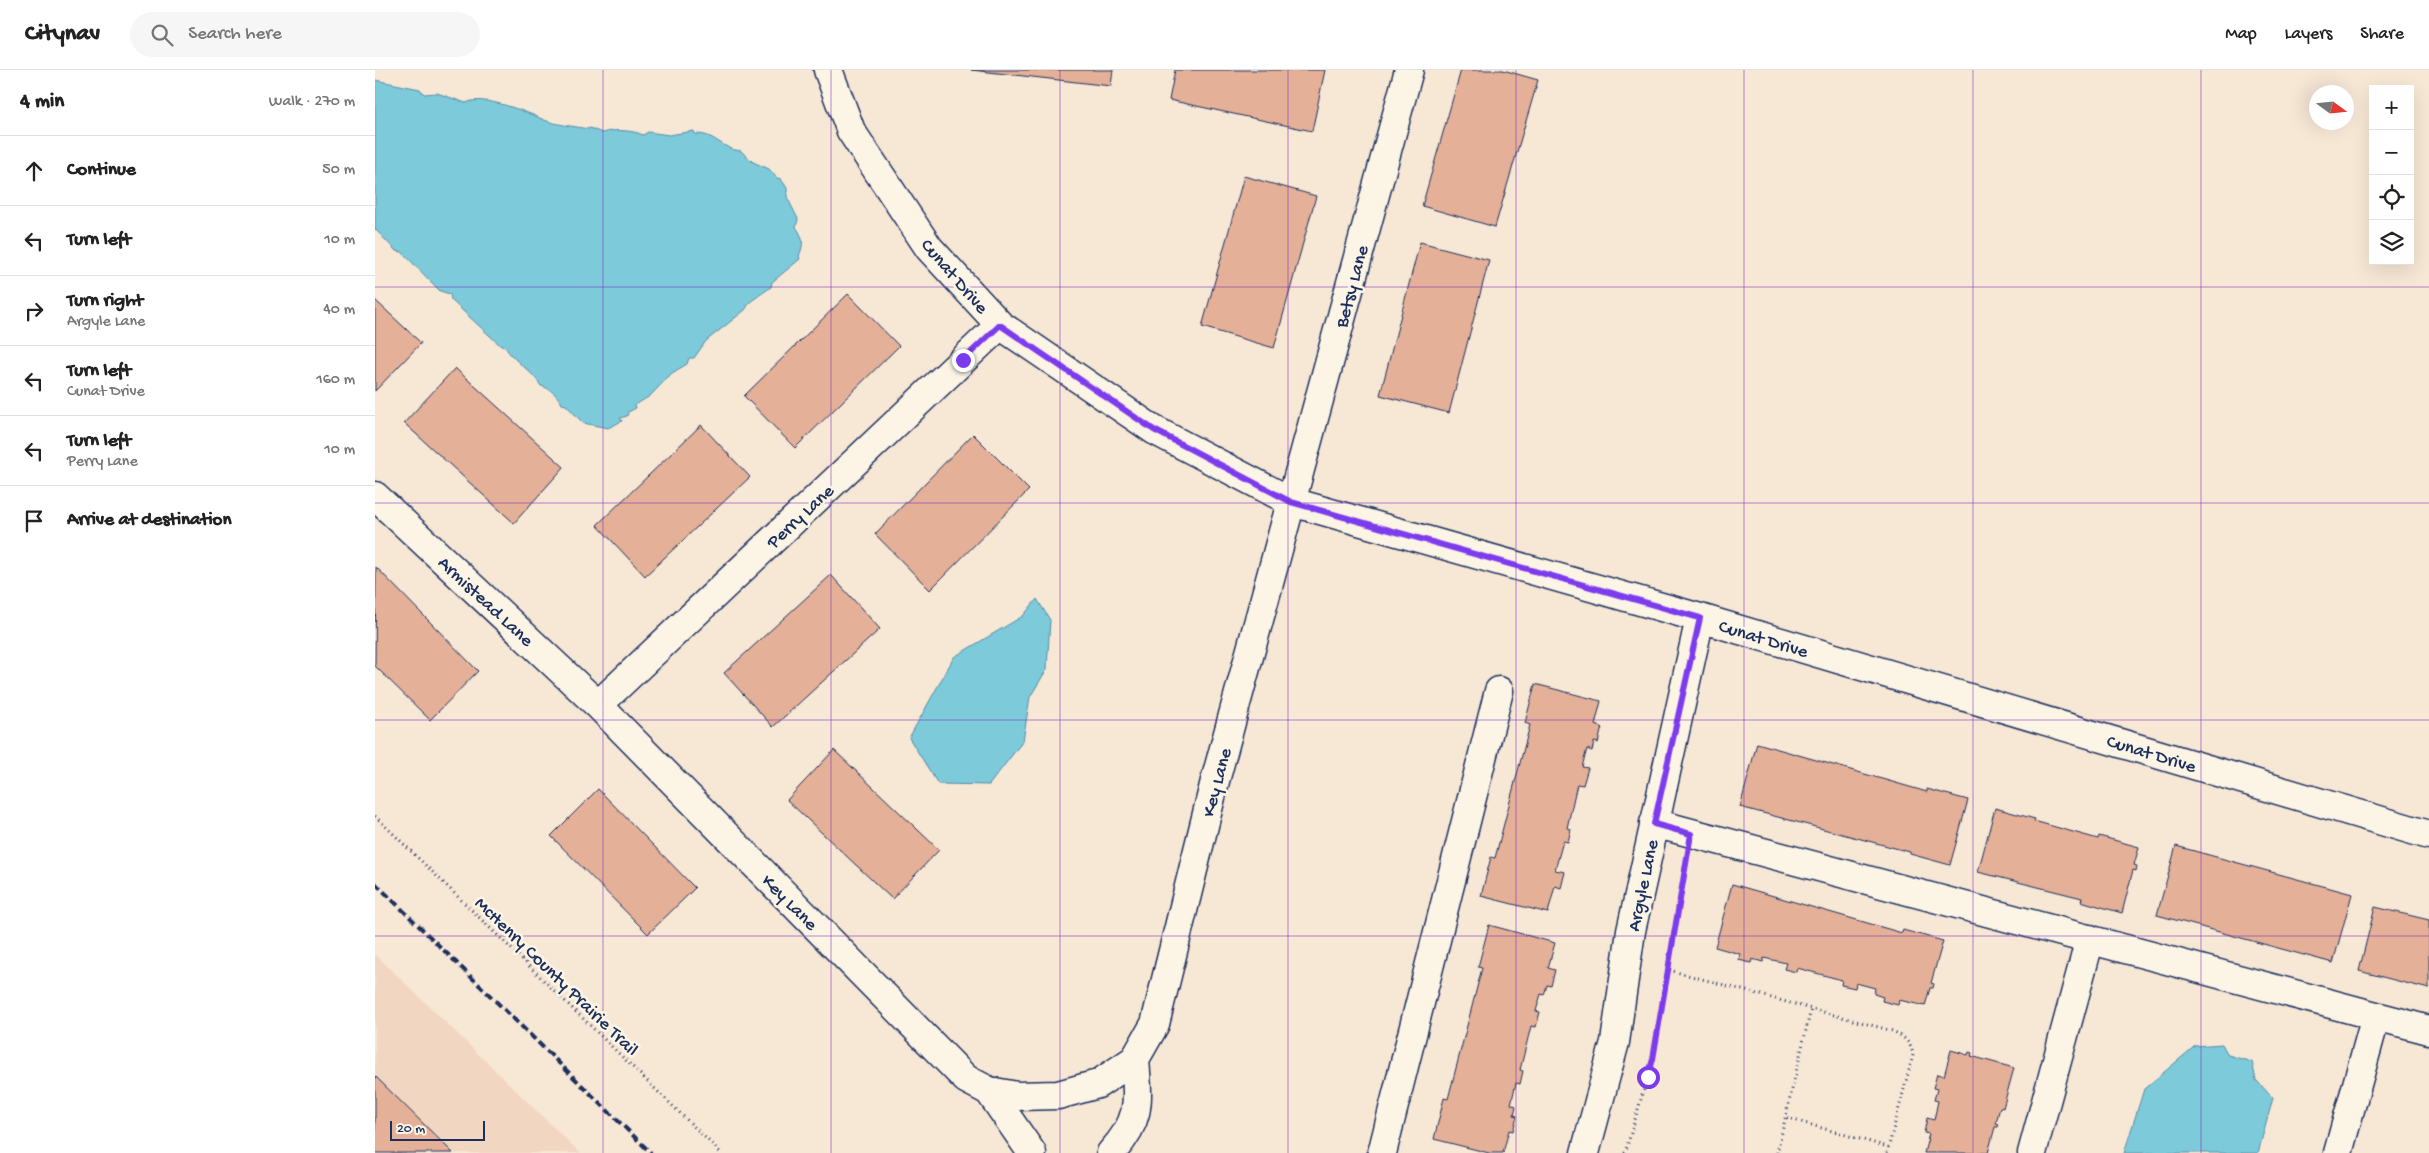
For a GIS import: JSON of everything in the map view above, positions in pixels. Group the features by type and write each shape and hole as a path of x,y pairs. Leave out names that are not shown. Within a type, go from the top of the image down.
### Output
{"street":[{"name":"Cunat Drive","path":"828,70 851,131 929,248 1000,325 1154,430 1291,502 1700,618 2429,835"},
{"name":"Betsy Lane","path":"1291,502 1409,70"},
{"name":"Perry Lane","path":"598,705 1000,325"},
{"name":"Armistead Lane","path":"375,496 598,705"},
{"name":"Key Lane","path":"598,705 966,1079 989,1091 1017,1096 1058,1095 1098,1084 1135,1059 1155,1024 1215,781 1291,502"},
{"name":"Argyle Lane","path":"1585,1153 1615,1042 1631,931 1700,618"},
{"path":"1382,1153 1499,692"},
{"path":"1654,824 2429,1030"},
{"path":"2032,1153 2090,939"},
{"path":"2338,1153 2377,1016"},
{"path":"1111,1153 1124,1139 1135,1119 1138,1098 1135,1059"},
{"name":"Key Lane","path":"989,1091 1032,1153"}],"path":[{"name":"McHenry County Prairie Trail","path":"375,816 721,1153"},
{"path":"1625,1153 1653,1059 1691,834"},
{"path":"1669,970 1893,1031 1903,1037 1911,1046 1913,1055 1887,1153"},
{"path":"1777,1153 1787,1118 1811,1009"},
{"path":"1787,1118 1888,1147"}],"shaded area":[{"path":"375,954 504,1079 580,1153 375,1153"}],"water":[{"path":"375,80 420,89 424,94 437,93 466,103 473,101 493,102 516,108 553,123 590,128 602,133 623,131 643,135 648,132 669,135 694,131 695,134 702,134 713,138 734,150 741,151 753,162 769,169 777,178 781,179 787,188 787,197 798,219 796,227 801,234 802,241 800,259 772,282 771,287 750,302 745,310 706,341 694,358 689,358 687,364 672,373 650,396 635,405 636,408 628,412 627,416 620,418 622,421 608,428 583,423 553,393 541,386 533,375 505,347 501,346 451,300 450,294 440,291 402,252 396,251 375,229"},
{"path":"1037,599 1050,620 1047,669 1030,697 1023,741 989,785 938,784 909,738 954,657 1023,616"},
{"path":"2222,1044 2228,1055 2252,1062 2256,1080 2273,1098 2258,1153 2124,1153 2144,1089 2195,1046"}],"building":[{"path":"971,70 1113,70 1111,86"},
{"path":"1175,70 1325,70 1312,131 1169,100"},
{"path":"1461,70 1503,70 1538,80 1495,227 1422,206"},
{"path":"1244,176 1316,196 1274,348 1202,327"},
{"path":"1420,242 1489,260 1449,413 1380,395"},
{"path":"848,294 899,346 795,448 744,396"},
{"path":"375,300 421,343 375,391"},
{"path":"455,368 564,467 514,523 404,423"},
{"path":"701,425 750,477 645,576 597,525"},
{"path":"973,434 1029,490 930,590 875,534"},
{"path":"376,567 478,671 430,720 375,666"},
{"path":"831,575 880,629 773,727 724,673"},
{"path":"1535,684 1601,701 1595,725 1602,727 1598,743 1594,742 1592,751 1587,749 1582,767 1588,768 1583,785 1577,784 1567,828 1571,829 1568,842 1563,841 1555,870 1565,872 1561,888 1555,886 1548,913 1481,896 1491,857 1495,858 1530,725 1525,723"},
{"path":"1757,743 1927,792 1927,789 1968,800 1950,865 1910,854 1910,852 1740,807"},
{"path":"834,750 939,850 892,899 787,800"},
{"path":"598,789 695,888 648,934 551,836"},
{"path":"1995,808 2098,839 2099,836 2139,847 2134,865 2137,866 2136,871 2133,870 2122,913 2081,901 2082,898 1978,872"},
{"path":"2176,846 2352,894 2333,963 2157,915"},
{"path":"1732,884 1902,933 1903,930 1943,941 1931,983 1934,984 1933,988 1930,988 1925,1006 1899,1000 1898,1005 1882,1001 1883,997 1874,994 1875,988 1856,983 1855,988 1841,985 1842,980 1797,968 1796,972 1784,969 1786,963 1764,958 1763,962 1752,959 1751,963 1739,960 1740,954 1715,947"},
{"path":"2375,907 2429,920 2429,989 2359,971"},
{"path":"1489,925 1555,943 1548,968 1555,970 1551,986 1547,985 1544,995 1541,994 1536,1011 1540,1012 1536,1027 1531,1026 1520,1070 1523,1071 1520,1084 1516,1083 1511,1104 1516,1106 1514,1115 1517,1116 1513,1131 1509,1130 1503,1153 1489,1153 1434,1139 1444,1098 1448,1099 1482,968 1478,967"},
{"path":"1951,1050 1968,1055 1969,1052 1972,1053 1971,1056 2014,1068 2003,1108 2000,1107 1996,1123 1999,1124 1998,1127 1995,1127 1988,1153 1924,1153 1929,1134 1924,1133 1927,1118 1934,1120 1938,1101 1934,1100 1937,1089 1933,1088 1937,1074 1944,1076"},
{"path":"375,1076 453,1153 375,1153"}],"railway":[{"path":"375,883 651,1153"}],"route":[{"path":"963,360 1000,325 1154,430 1291,502 1700,618 1654,824 1691,834 1669,970 1648,1077"}]}
